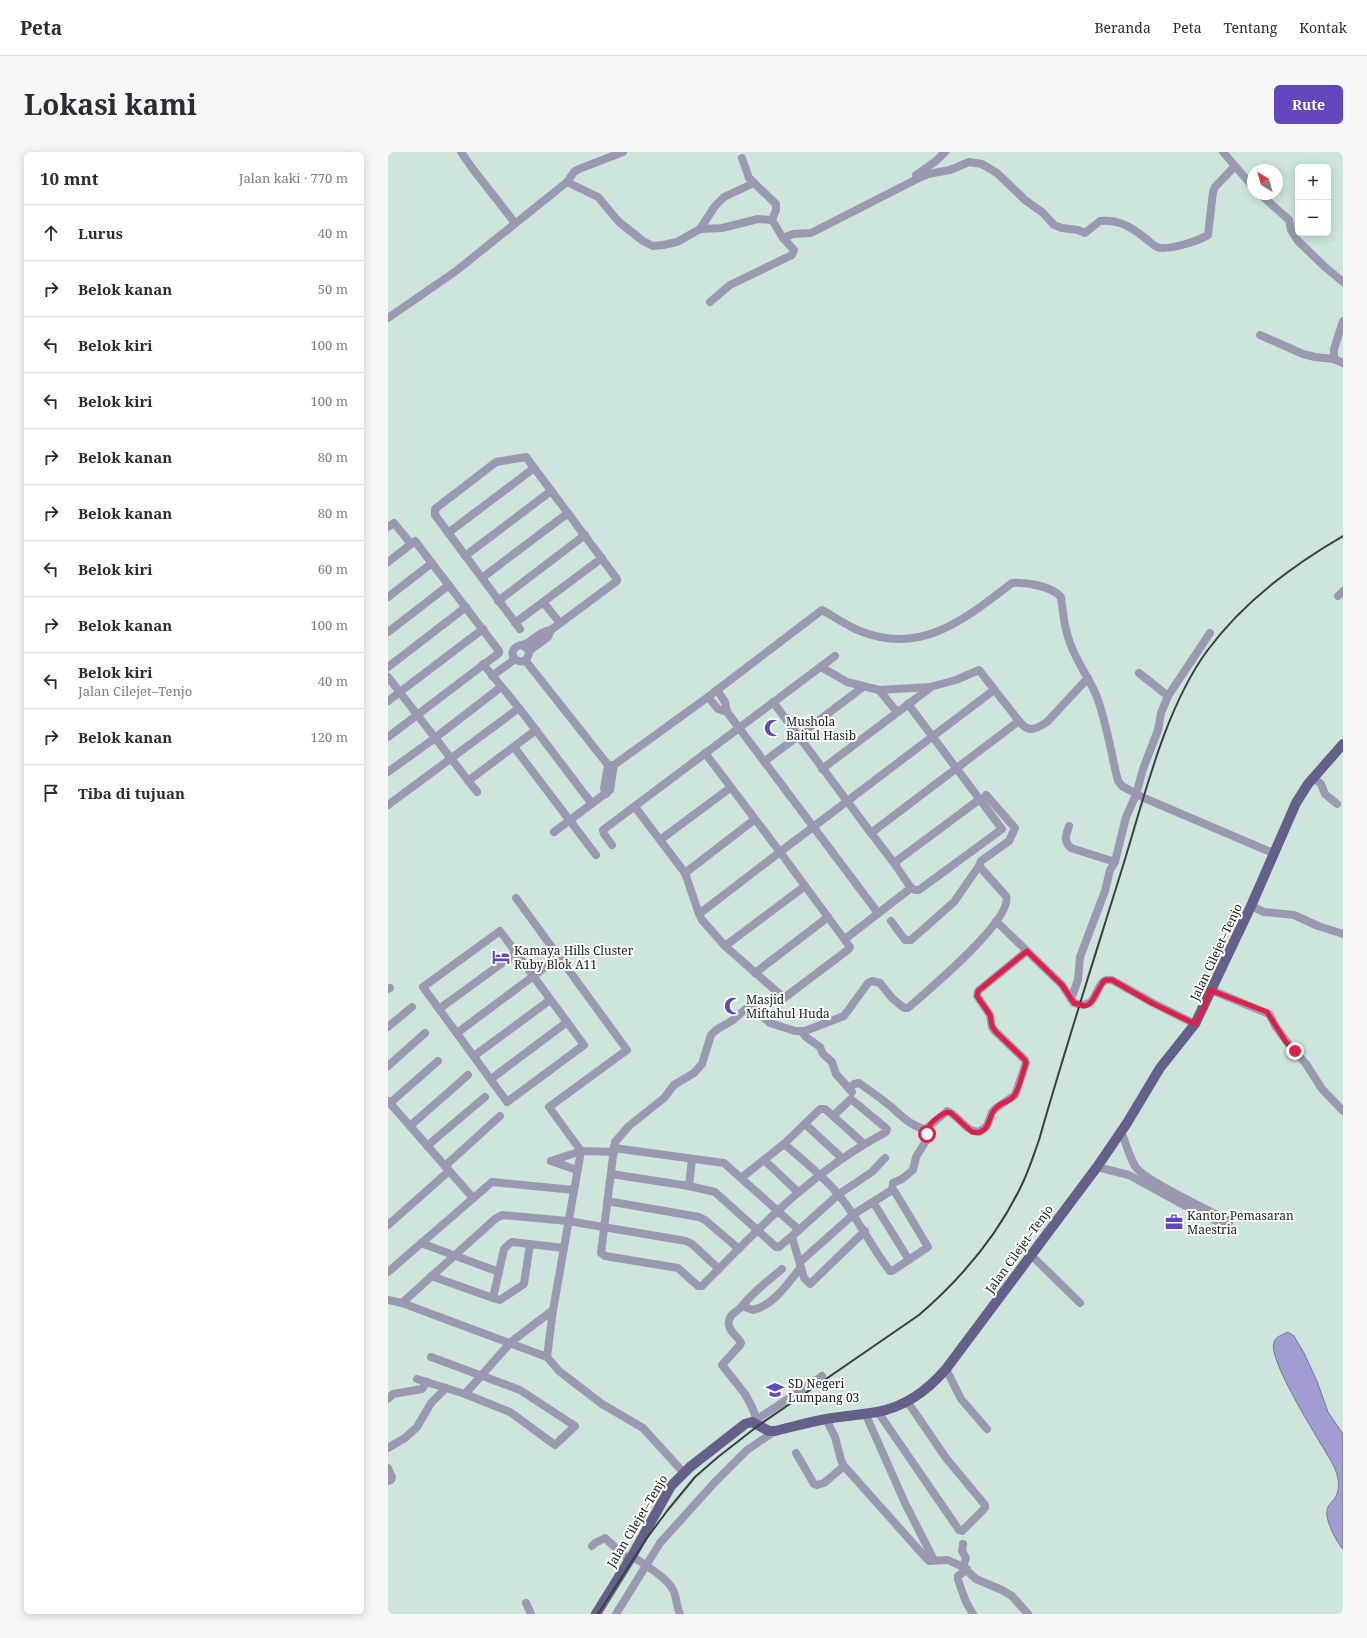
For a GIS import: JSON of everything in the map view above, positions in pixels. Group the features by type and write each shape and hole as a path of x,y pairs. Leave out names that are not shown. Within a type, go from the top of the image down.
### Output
{"main road":[{"name":"Jalan Cilejet–Tenjo","path":"775,1431 826,1419 878,1412 897,1406 930,1386 946,1370 1097,1167 1121,1132 1160,1068 1195,1024 1204,1008 1210,990 1251,906 1296,803 1303,791 1343,744"},
{"name":"Jalan Cilejet–Tenjo","path":"596,1614 630,1558 665,1495 683,1472 745,1424 755,1421"},
{"path":"755,1421 769,1430 775,1431"}],"street":[{"path":"461,152 515,223"},
{"path":"388,318 456,271 567,182 574,172 623,152"},
{"path":"877,200 926,169 945,152"},
{"path":"1223,152 1247,181"},
{"path":"742,158 747,172 754,183 776,204 776,210 772,220"},
{"path":"784,238 793,234 816,231 928,174 950,170 969,162 974,162 982,164 997,173 1025,200 1042,212 1054,225 1085,233 1100,221 1120,222 1127,224 1153,245 1163,248 1172,247 1208,235 1213,192 1218,184 1234,167"},
{"path":"567,182 598,196 619,222 648,244 662,246 677,242 700,229 716,206 724,198 754,183"},
{"path":"1267,200 1289,220 1291,230 1298,241 1343,282"},
{"path":"700,229 722,228 758,219 772,220"},
{"path":"710,302 730,285 792,255 794,250 772,220"},
{"path":"1334,359 1334,349 1343,321"},
{"path":"1260,334 1303,354 1334,359 1343,363"},
{"path":"527,648 529,656 525,660 520,662 515,659 513,654 514,649 519,645 527,648 548,637 551,630 617,581 616,576 526,457 496,462 435,509 435,515 517,626 543,602 602,558"},
{"path":"448,533 534,468"},
{"path":"465,556 552,491"},
{"path":"482,578 568,513"},
{"path":"388,527 394,523 411,544"},
{"path":"498,601 585,535"},
{"path":"388,562 415,541 499,651 499,653 388,737"},
{"path":"388,597 432,563"},
{"path":"611,765 708,697 822,610 860,631 877,636 901,640 922,637 948,628 1012,583 1021,582 1057,592 1061,597 1068,636 1072,648 1097,697 1108,736 1118,781 1122,786 1136,795 1274,853"},
{"path":"388,632 449,585"},
{"path":"543,602 560,623"},
{"path":"388,667 466,608"},
{"path":"388,701 483,629"},
{"path":"1071,999 1078,980 1080,957 1105,891 1110,870 1115,862 1126,817 1136,795 1143,769 1158,730 1161,713 1168,696 1210,633"},
{"path":"612,845 604,834 603,830 835,656"},
{"path":"492,676 515,659"},
{"path":"525,660 611,765 610,790 554,832"},
{"path":"484,664 592,804"},
{"path":"821,667 847,682 862,687 879,690 930,687 956,680 979,670 1024,728 1030,729 1039,727 1047,722 1088,678"},
{"path":"1139,673 1168,696"},
{"path":"388,677 477,792"},
{"path":"388,772 501,687"},
{"path":"765,761 862,687"},
{"path":"822,769 930,687"},
{"path":"717,690 725,702 727,712 878,913"},
{"path":"879,690 896,712"},
{"path":"699,914 994,690"},
{"path":"708,697 718,709 727,712"},
{"path":"773,702 894,863 911,888 915,890 919,890 1001,830 1002,827 983,797"},
{"path":"891,921 905,940 911,940 954,902 981,861 1009,841 1015,828 957,769 908,704"},
{"path":"389,803 519,708"},
{"path":"871,833 1019,721"},
{"path":"468,781 536,730"},
{"path":"514,747 596,855"},
{"path":"635,807 685,873 702,920 725,946 784,998 849,949 849,944 754,820 705,753"},
{"path":"1314,778 1321,784 1325,794 1337,804"},
{"path":"660,840 730,788"},
{"path":"894,863 983,797"},
{"path":"685,873 754,820"},
{"path":"1069,826 1065,838 1067,845 1071,848 1115,862"},
{"path":"802,1032 844,1016 868,983 872,980 880,983 892,998 904,1008 908,1008 964,959 996,921 1007,898 979,866"},
{"path":"725,946 805,886"},
{"path":"845,939 911,888"},
{"path":"516,898 627,1050 549,1107 580,1151 553,1310 548,1357"},
{"path":"1251,906 1264,912 1294,915 1318,926 1343,934"},
{"path":"755,973 828,917"},
{"path":"996,921 1062,985 1076,1004 1088,1005 1103,982 1105,980 1112,980 1152,1003 1195,1024"},
{"path":"500,931 516,953 584,1045 506,1102 491,1079 423,987 500,931"},
{"path":"742,1306 753,1310 758,1309 772,1301 800,1264 854,1214 892,1190 893,1184 905,1177 914,1167 916,1157 926,1141 927,1130 931,1124 947,1112 951,1113 972,1132 982,1131 987,1126 992,1112 1015,1095 1026,1063 1018,1053 995,1031 992,1026 990,1015 977,996 978,991 1027,951"},
{"path":"439,1009 516,953"},
{"path":"457,1033 559,957"},
{"path":"1210,990 1269,1014 1286,1042 1306,1064 1322,1089 1343,1111"},
{"path":"474,1056 550,1000"},
{"path":"388,1027 412,1007"},
{"path":"748,1007 753,1008 770,1023 802,1032 806,1037 820,1046 823,1054 832,1062 836,1074 852,1092 853,1099 887,1129 886,1132 842,1158 798,1192 702,1286 698,1286 678,1268 605,1256 601,1253 615,1142 629,1126 664,1098 674,1085 694,1073 702,1064 713,1032 733,1020 748,1007"},
{"path":"491,1079 566,1022"},
{"path":"388,1066 425,1033"},
{"path":"438,1061 389,1102 472,1198"},
{"path":"410,1126 468,1075"},
{"path":"849,1089 854,1084 859,1083 889,1105 904,1120 919,1128 927,1130"},
{"path":"427,1146 485,1097"},
{"path":"833,1116 849,1099 853,1099"},
{"path":"741,1178 784,1144 822,1108 864,1144"},
{"path":"388,1225 500,1116"},
{"path":"804,1124 842,1158"},
{"path":"1121,1132 1135,1167 1142,1174 1208,1213"},
{"path":"784,1144 820,1174 839,1194 854,1214 890,1271 910,1260 928,1246 895,1192 892,1190"},
{"path":"577,1170 551,1161 580,1151 614,1150 724,1163 799,1230"},
{"path":"611,1174 689,1186 715,1192 776,1247 781,1246 792,1237 839,1194 872,1172 885,1158"},
{"path":"689,1186 692,1159"},
{"path":"764,1160 798,1192"},
{"path":"1097,1167 1129,1175 1229,1223"},
{"path":"1129,1175 1135,1167"},
{"path":"388,1272 492,1182 574,1190"},
{"path":"607,1201 699,1217 705,1220 740,1249"},
{"path":"873,1202 910,1260"},
{"path":"402,1303 495,1219 502,1215 568,1221 686,1241 692,1244 719,1269"},
{"path":"792,1237 804,1278 808,1283 812,1283 865,1232"},
{"path":"493,1298 498,1272 506,1246 512,1242 564,1248"},
{"path":"421,1243 498,1272"},
{"path":"431,1276 500,1300 524,1284 530,1244"},
{"path":"1031,1255 1080,1303"},
{"path":"782,1269 749,1296 742,1306 730,1316 729,1322 731,1331 740,1340 740,1345 722,1365 745,1394 755,1421 822,1376"},
{"path":"388,1300 402,1303 511,1342 548,1357 559,1372 602,1404 642,1428 683,1472"},
{"path":"465,1394 511,1342 553,1310"},
{"path":"417,1379 464,1395 465,1394 510,1412 555,1445 575,1426 524,1391 431,1357"},
{"path":"946,1370 961,1399 987,1429"},
{"path":"388,1399 392,1394 422,1389 427,1382"},
{"path":"388,1448 405,1438 417,1427 431,1403 446,1388"},
{"path":"878,1412 959,1530 962,1531 985,1508 985,1505 946,1458 907,1401"},
{"path":"865,1413 905,1503 934,1560"},
{"path":"826,1419 835,1438 844,1466 926,1558 929,1560 948,1560 965,1568 976,1580 1002,1590 1012,1596 1028,1614"},
{"path":"616,1614 660,1543 725,1471 747,1450 775,1431"},
{"path":"796,1454 816,1485 824,1483 844,1466"},
{"path":"388,1468 392,1477 391,1480 388,1481"},
{"path":"592,1546 605,1538 630,1558 646,1566 672,1587 676,1606 680,1614"},
{"path":"963,1544 962,1551 966,1558 965,1568 958,1576 958,1580 966,1602 973,1614"},
{"path":"526,1603 531,1614"}],"shaded area":[{"path":"1288,1332 1294,1336 1304,1353 1317,1381 1328,1412 1343,1434 1343,1549 1332,1531 1327,1515 1327,1509 1337,1493 1338,1477 1336,1471 1285,1381 1274,1351 1275,1340"}],"railway":[{"path":"598,1614 647,1538 695,1477 759,1425 919,1315 965,1270 992,1236 1014,1199 1034,1155 1147,785 1167,727 1192,674 1221,633 1252,601 1269,586 1305,560 1343,536"}],"place":[{"name":"Mushola Baitul Hasib","path":"773,728"},
{"name":"Kamaya Hills Cluster Ruby Blok A11","path":"501,957"},
{"name":"Masjid Miftahul Huda","path":"733,1006"},
{"name":"Kantor Pemasaran Maestria","path":"1174,1222"},
{"name":"SD Negeri Lumpang 03","path":"775,1390"}],"route":[{"path":"927,1134 928,1127 945,1112 951,1113 972,1132 982,1131 990,1122 992,1112 1000,1104 1015,1095 1026,1063 1025,1060 995,1031 992,1026 988,1010 977,996 978,991 1027,951 1062,985 1072,1001 1076,1004 1085,1006 1088,1005 1103,982 1108,979 1117,982 1152,1003 1195,1024 1204,1008 1210,990 1267,1012 1286,1042 1295,1051"}]}
